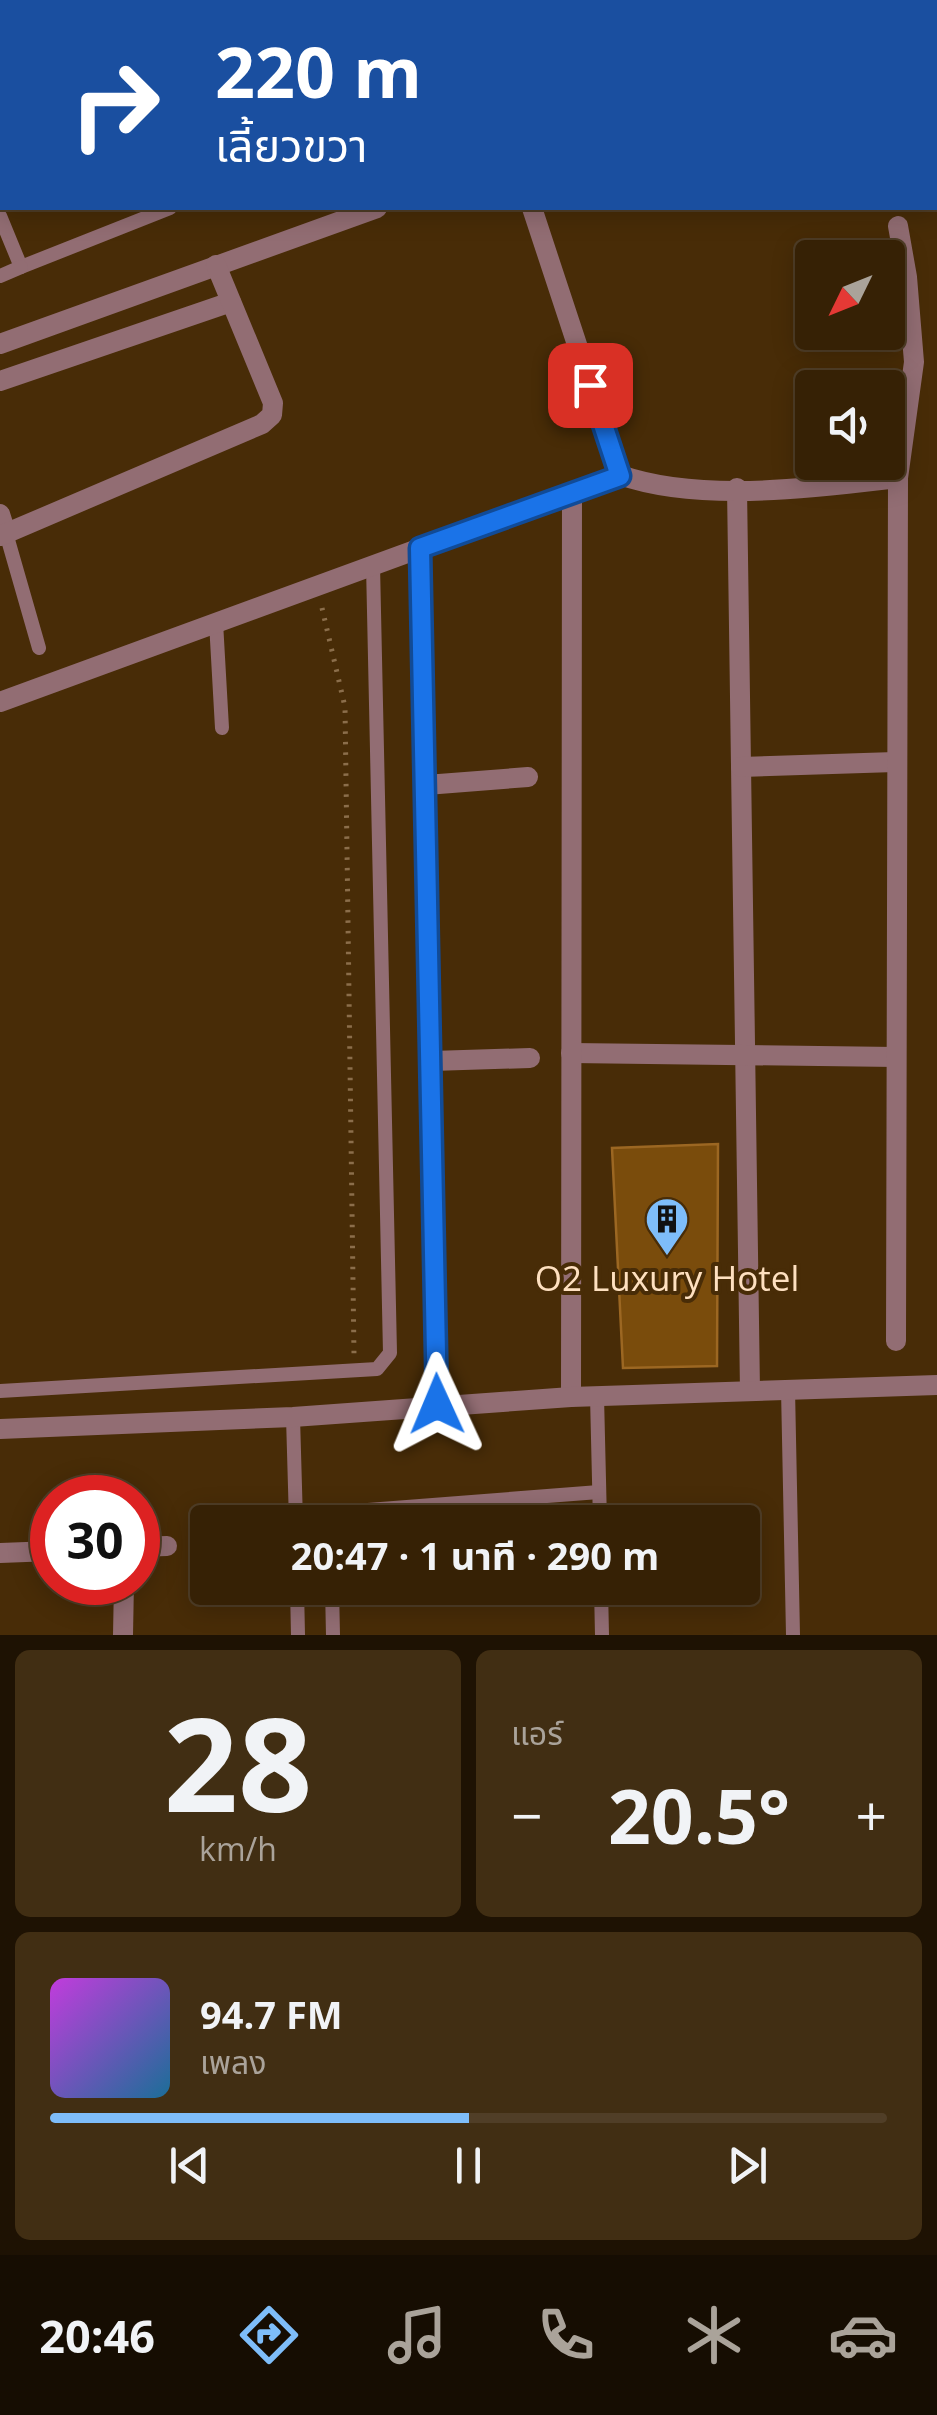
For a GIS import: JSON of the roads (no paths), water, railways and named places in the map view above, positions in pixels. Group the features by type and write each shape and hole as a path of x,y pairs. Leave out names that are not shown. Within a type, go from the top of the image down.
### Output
{"street":[{"path":"0,344 371,210"},
{"path":"533,210 620,476"},
{"path":"898,226 914,362 905,427"},
{"path":"2,528 262,424 272,415 273,404 216,265"},
{"path":"0,381 231,302"},
{"path":"0,702 620,476 660,489 821,487 881,480"},
{"path":"896,1341 898,480"},
{"path":"737,488 750,1391"},
{"path":"571,1397 572,493"},
{"path":"420,548 437,1404"},
{"path":"741,767 895,762"},
{"path":"426,786 528,776"},
{"path":"571,1053 896,1057"},
{"path":"432,1061 530,1058"},
{"path":"0,1429 293,1416 571,1397 937,1385"},
{"path":"160,1546 167,1546"},
{"path":"0,1553 30,1551"},
{"path":"123,1635 124,1605"}],"lane":[{"path":"0,276 165,210"},
{"path":"0,216 21,267"},
{"path":"2,528 39,648"},
{"path":"0,1391 376,1368 386,1362 390,1353 373,565"},
{"path":"216,622 222,728"},
{"path":"788,1390 793,1635"},
{"path":"597,1396 599,1505"},
{"path":"293,1416 296,1505"},
{"path":"432,1505 599,1492"},
{"path":"297,1605 298,1635"},
{"path":"332,1605 333,1635"},
{"path":"601,1605 602,1635"}],"place":[{"name":"O2 Luxury Hotel","path":"667,1257"}]}
